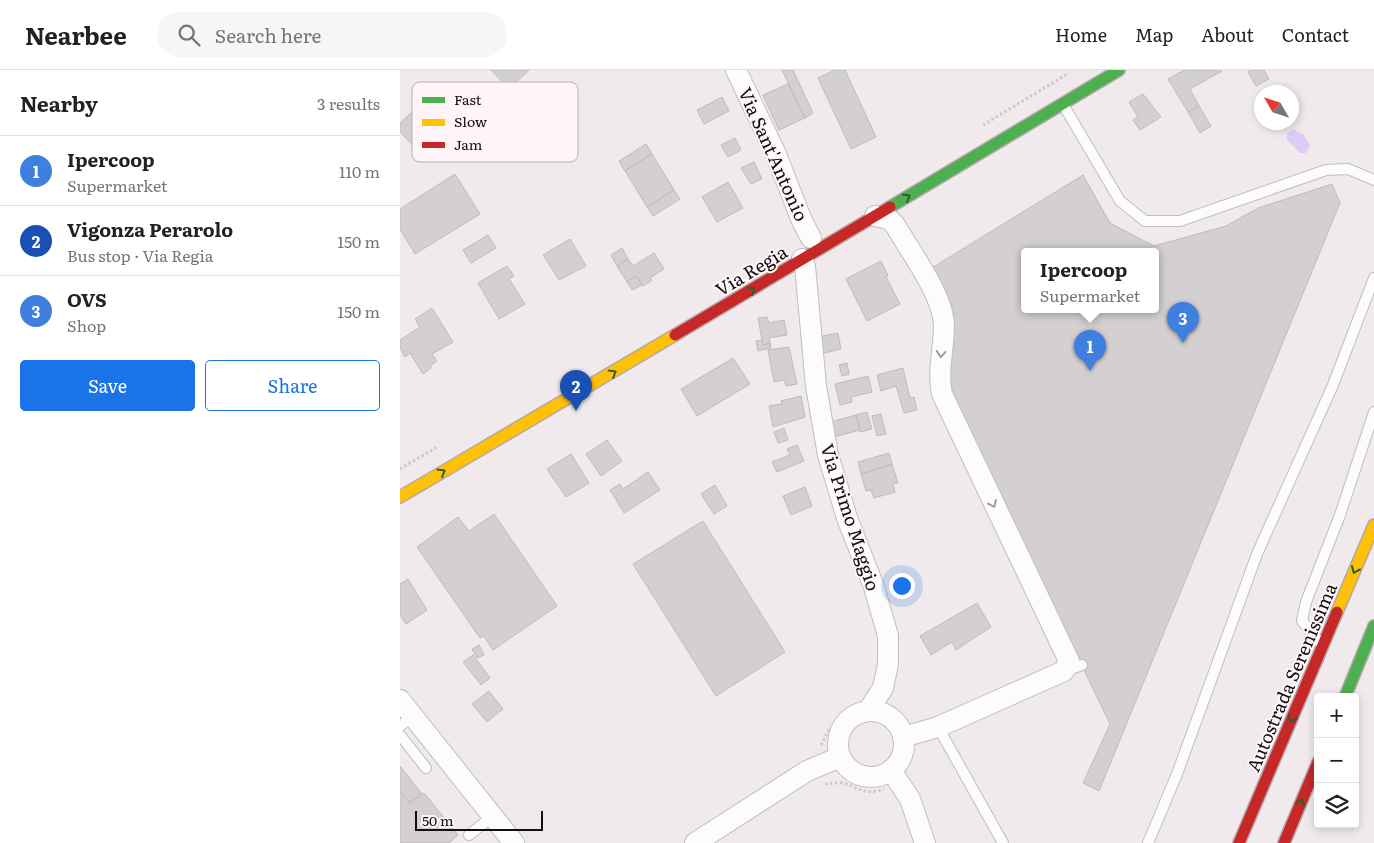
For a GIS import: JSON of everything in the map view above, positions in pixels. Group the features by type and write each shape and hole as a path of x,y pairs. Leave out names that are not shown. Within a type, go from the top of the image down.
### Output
{"main road":[{"name":"Via Regia","path":"400,497 606,378 808,244 874,216 1119,70"},
{"name":"Autostrada Serenissima","path":"1239,843 1374,525"},
{"path":"1347,693 1362,666 1374,626"},
{"path":"1284,843 1314,772"}],"street":[{"name":"Via Sant'Antonio","path":"736,70 775,152 808,244"},
{"path":"874,216 889,219 895,224 940,306 944,324 939,380 942,394 1071,666 938,727 903,737"},
{"name":"Via Primo Maggio","path":"808,244 805,266 816,386 828,455 848,518 874,587 888,636 888,664 883,688 868,711"},
{"path":"400,700 407,721 493,816 514,843"},
{"path":"896,776 864,776 847,768 840,757 837,742 844,724 850,717 868,711 878,711 894,720 903,737 902,755 896,776 910,799 925,843"},
{"path":"695,843 807,771 840,757"}],"lane":[{"path":"1063,105 1120,201 1145,221 1180,221 1326,170 1348,169 1374,180"},
{"path":"1148,843 1177,774 1257,554 1333,385 1374,278"},
{"path":"1323,646 1302,621 1306,602 1340,515 1374,412"},
{"path":"938,727 1003,843"},
{"path":"400,736 426,768"},
{"path":"468,835 493,816"}],"path":[{"path":"816,785 842,783 860,791 878,792 896,776"}],"shaded area":[{"path":"1295,130 1304,135 1310,145 1306,153 1300,153 1287,140 1287,133"}],"building":[{"path":"491,70 529,70 516,82 502,82"},
{"path":"782,70 793,70 813,113 805,118"},
{"path":"835,70 845,70 876,137 851,149 818,78"},
{"path":"1184,70 1222,71 1190,89 1199,106 1188,112 1168,79"},
{"path":"1264,70 1269,79 1255,85 1248,72"},
{"path":"788,84 805,118 779,130 763,95"},
{"path":"1143,94 1161,117 1140,130 1133,120 1138,117 1129,102"},
{"path":"722,97 729,111 704,124 697,110"},
{"path":"1199,106 1211,126 1200,133 1188,112"},
{"path":"412,112 412,145 400,132 400,123"},
{"path":"735,138 741,150 728,157 721,145"},
{"path":"646,144 652,154 625,171 619,161"},
{"path":"652,154 674,190 647,207 625,171"},
{"path":"754,162 762,179 751,184 741,168"},
{"path":"455,174 480,214 415,254 400,229 400,209"},
{"path":"1083,175 1110,223 1154,246 1226,226 1258,208 1332,184 1340,203 1099,791 1083,783 1110,724 948,389 954,309 930,269"},
{"path":"728,182 743,208 717,222 702,197"},
{"path":"674,190 680,199 653,216 647,207"},
{"path":"488,235 496,248 471,263 463,250"},
{"path":"570,239 586,266 559,280 543,255"},
{"path":"622,248 628,259 617,266 611,255"},
{"path":"654,253 664,269 650,278 652,280 643,286 636,276 627,282 617,266 628,259 633,266"},
{"path":"881,261 888,276 886,277 900,304 867,321 846,279"},
{"path":"507,266 514,276 509,279 525,304 499,319 478,283"},
{"path":"636,276 642,285 632,290 627,282"},
{"path":"432,308 453,342 432,354 437,361 423,374 410,353 405,357 400,348 400,340 420,327 415,319"},
{"path":"767,317 769,323 784,320 787,335 769,338 770,343 763,345 758,318"},
{"path":"838,333 841,349 821,354 817,337"},
{"path":"762,340 763,345 770,343 771,348 758,351 756,341"},
{"path":"789,347 797,384 786,386 784,380 774,382 768,350"},
{"path":"733,358 750,384 697,416 681,389"},
{"path":"847,363 849,374 842,376 839,365"},
{"path":"903,368 910,398 914,397 917,410 904,413 896,386 881,391 877,375"},
{"path":"868,376 872,392 851,397 852,402 840,405 835,384"},
{"path":"801,396 805,417 773,427 769,406 782,404 781,401"},
{"path":"867,412 872,429 860,432 856,415"},
{"path":"881,414 886,434 877,436 872,416"},
{"path":"856,415 860,430 834,437 830,422"},
{"path":"784,428 788,440 778,443 774,432"},
{"path":"607,440 622,461 601,476 586,454"},
{"path":"797,445 804,461 777,472 772,462 790,455 787,449"},
{"path":"889,453 892,464 861,474 858,462"},
{"path":"571,454 589,483 566,497 547,469"},
{"path":"892,464 898,483 893,484 895,492 874,498 871,490 866,491 861,474"},
{"path":"648,472 660,490 624,513 610,490 620,484 623,489"},
{"path":"715,485 727,506 714,514 701,494"},
{"path":"805,487 812,506 791,515 783,496"},
{"path":"494,514 557,606 493,650 484,636 480,638 417,547 458,517 469,531"},
{"path":"703,521 785,652 716,696 633,564"},
{"path":"408,579 427,610 406,624 400,615 400,584"},
{"path":"977,603 991,627 956,650 952,642 931,655 920,636"},
{"path":"479,645 484,655 477,658 472,649"},
{"path":"473,655 490,678 481,685 463,662"},
{"path":"489,691 503,709 487,722 472,704"},
{"path":"400,766 422,794 410,803 400,791"},
{"path":"400,791 410,803 424,793 458,835 449,843 400,843"}],"traffic: fast":[{"path":"890,207 1119,70"},
{"path":"1347,693 1374,626"}],"traffic: slow":[{"path":"400,497 675,335"},
{"path":"1337,612 1374,525"}],"traffic: jam":[{"path":"675,335 890,207"},
{"path":"1239,843 1337,612"},
{"path":"1284,843 1314,772"}],"place":[{"name":"OVS","path":"1183,343"},
{"name":"Ipercoop","path":"1090,371"},
{"name":"Vigonza Perarolo","path":"576,411"}]}
